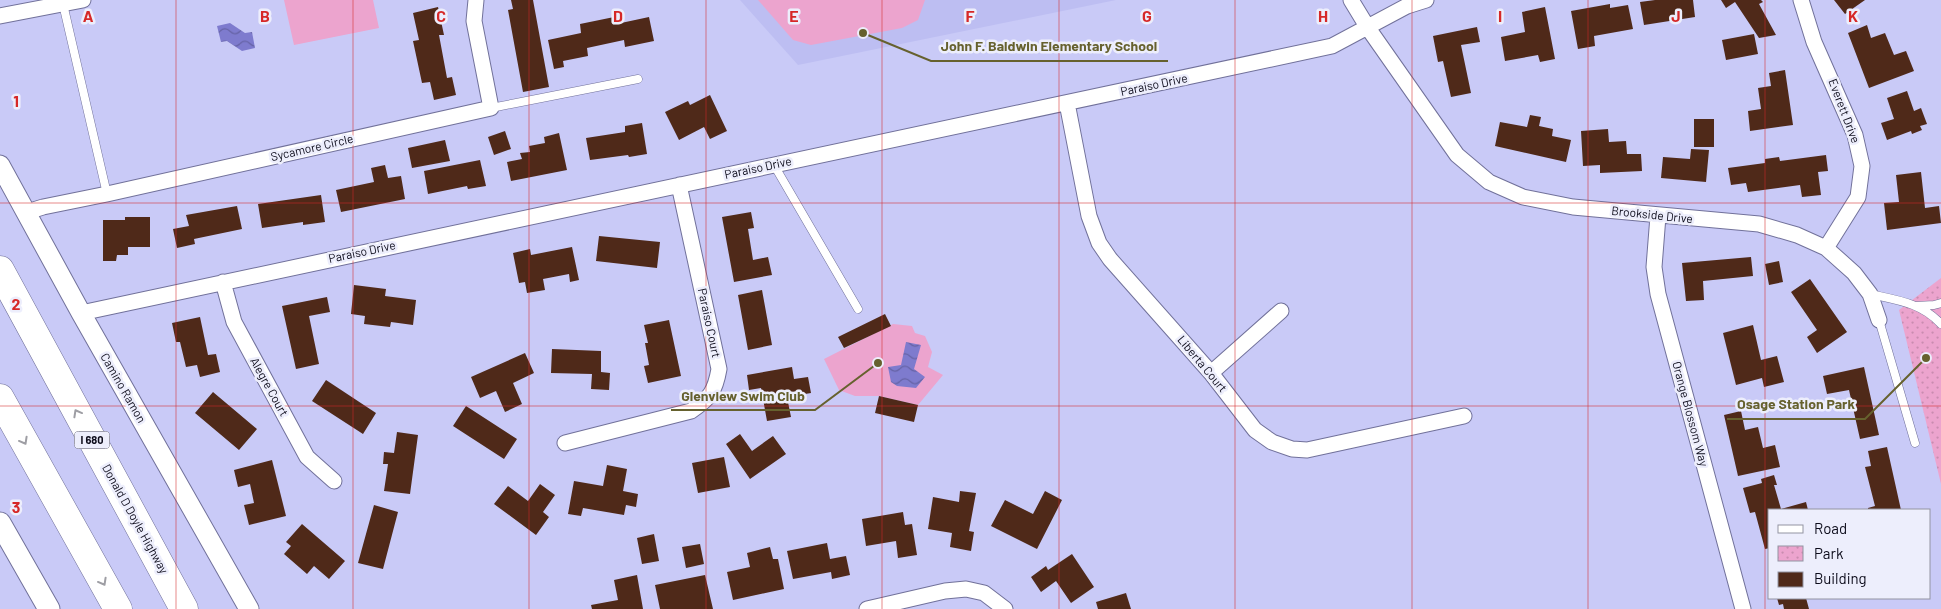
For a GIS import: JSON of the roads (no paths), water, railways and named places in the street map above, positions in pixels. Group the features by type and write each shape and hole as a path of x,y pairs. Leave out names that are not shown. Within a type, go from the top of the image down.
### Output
{"highway":[{"name":"Donald D Doyle Highway","path":"0,270 184,609"},
{"path":"0,398 118,609"}],"main road":[{"path":"0,523 49,609"}],"street":[{"path":"0,16 37,4 63,4 83,0"},
{"path":"476,0 474,21 491,108"},
{"name":"Brookside Drive","path":"1351,0 1368,28 1457,155 1489,182 1523,197 1572,207 1759,224 1797,235 1826,248 1854,273 1870,294 1879,320"},
{"name":"Paraiso Drive","path":"81,313 1332,46 1407,6 1426,0"},
{"name":"Everett Drive","path":"1801,0 1814,42 1855,135 1862,166 1858,197 1826,248"},
{"name":"Liberta Court","path":"1067,104 1089,216 1099,243 1110,259 1211,373 1255,430 1272,442 1292,449 1307,450 1464,416"},
{"name":"Sycamore Circle","path":"27,212 43,206 106,194 491,108"},
{"name":"Camino Ramon","path":"0,165 81,313 249,609"},
{"name":"Paraiso Court","path":"565,444 691,411 706,400 715,388 719,369 679,185"},
{"name":"Orange Blossom Way","path":"1658,216 1654,267 1658,294 1743,609"},
{"name":"Alegre Court","path":"223,282 234,322 307,457 334,481"},
{"path":"1211,373 1281,310"},
{"path":"867,609 945,591 966,589 984,593 1005,609"}],"lane":[{"path":"63,4 106,194"},
{"path":"491,108 638,79"},
{"path":"774,165 858,309"},
{"path":"1870,294 1908,302 1934,317 1941,324"},
{"path":"1916,306 1941,303"},
{"name":"Brookside Drive","path":"1879,320 1915,443"}],"water":[{"path":"230,23 245,33 252,32 255,48 242,51 227,41 221,42 217,26"},
{"path":"906,342 921,345 914,369 925,377 916,388 897,386 891,382 888,367 901,365"}],"place":[{"name":"John F. Baldwin Elementary School","path":"863,33"},
{"name":"Osage Station Park","path":"1926,358"},
{"name":"Glenview Swim Club","path":"878,363"}]}
